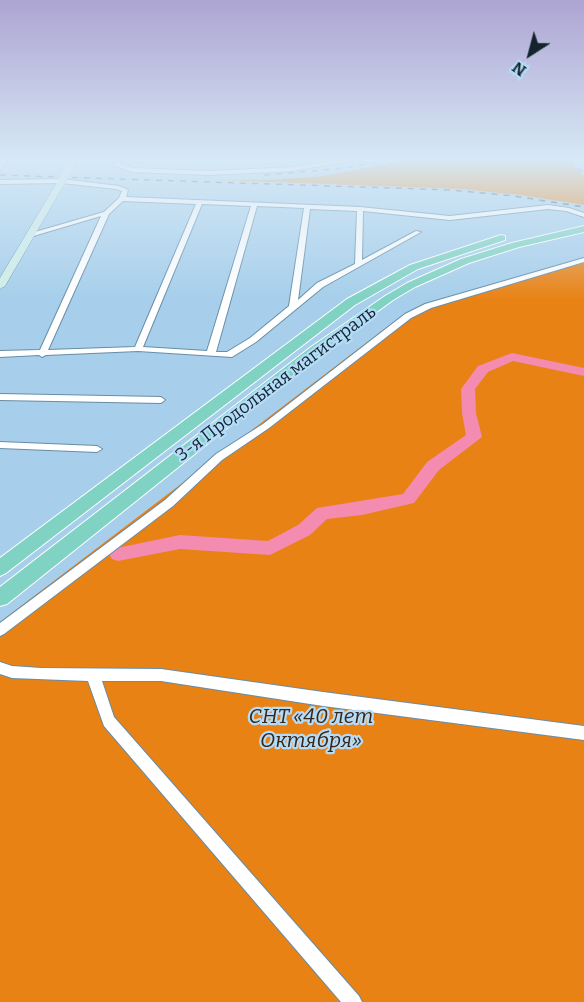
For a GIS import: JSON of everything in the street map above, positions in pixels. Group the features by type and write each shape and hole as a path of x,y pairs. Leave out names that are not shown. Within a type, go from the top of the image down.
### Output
{"highway":[{"name":"3-я Продольная магистраль","path":"0,568 297,341 371,289 414,267 451,253 502,238 579,225"},
{"name":"3-я Продольная магистраль","path":"0,598 316,350 389,298 411,285 465,261 579,225"}],"main road":[{"path":"0,286 48,206"}],"street":[{"path":"42,354 106,213 114,206"},
{"path":"138,349 198,206"},
{"path":"211,352 254,206"},
{"path":"294,206 466,217 548,207 567,209 584,215"},
{"path":"292,306 307,206"},
{"path":"358,264 360,209"},
{"path":"30,235 106,213"},
{"path":"0,354 138,349 211,352 229,355 253,340 320,285 418,232"},
{"path":"0,630 169,502 219,457 266,426 408,316 428,306 584,260"},
{"path":"0,397 161,400"},
{"path":"0,445 97,449"},
{"path":"0,668 12,672 161,675 188,678 323,699 584,733"},
{"path":"93,675 109,721 353,1002"}],"green space":[{"name":"СНТ «40 лет Октября»","path":"584,263 584,1002 0,1002 0,622 404,314 432,302"}],"waterway":[{"path":"118,554 180,542 270,548 304,530 323,513 362,509 408,499 433,466 474,437 469,413 468,389 483,369 512,357 584,372"}],"railway":[{"path":"576,206 584,207"}]}
